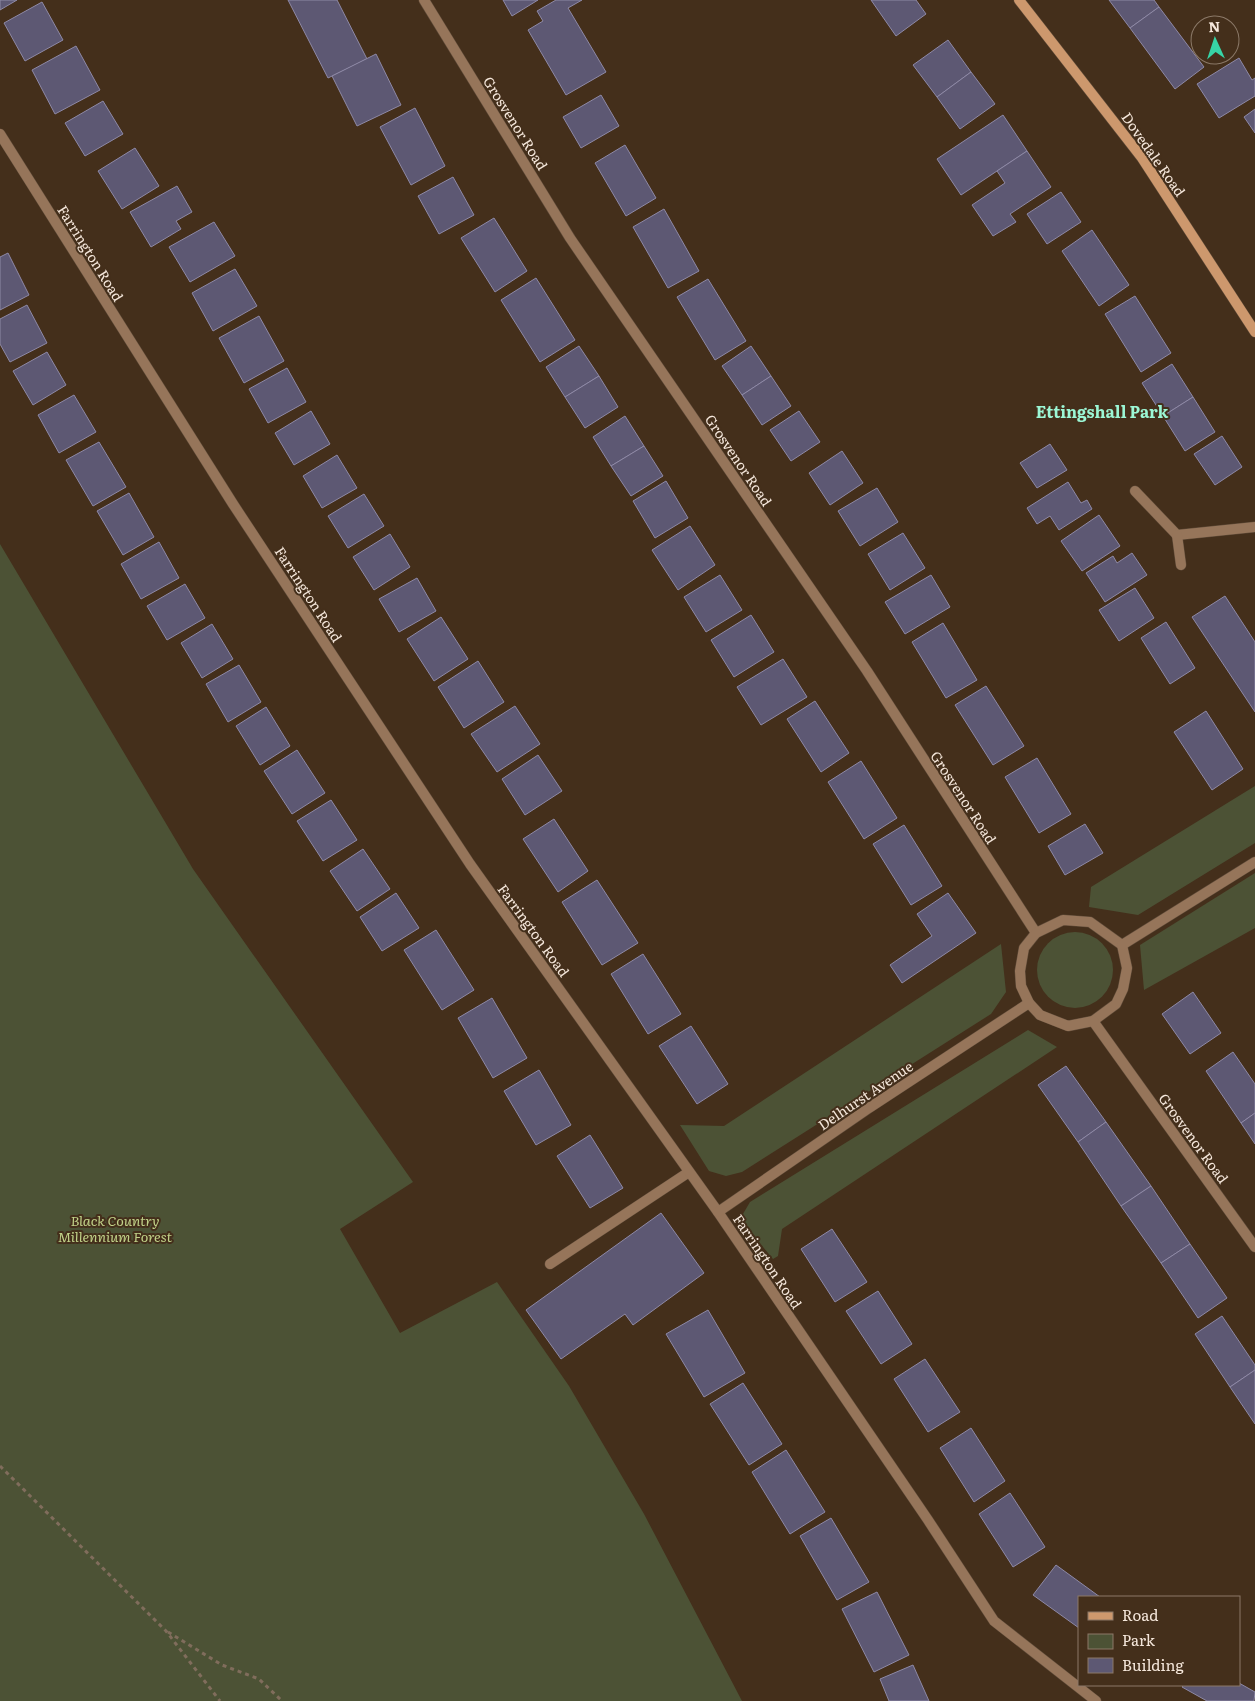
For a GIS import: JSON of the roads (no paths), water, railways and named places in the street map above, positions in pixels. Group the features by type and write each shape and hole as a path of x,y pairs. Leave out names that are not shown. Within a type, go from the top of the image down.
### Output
{"street":[{"name":"Grosvenor Road","path":"424,0 570,238 861,662 1036,933"},
{"name":"Dovedale Road","path":"1019,0 1142,158 1255,332"},
{"name":"Farrington Road","path":"0,134 233,504 470,864 718,1212 928,1520 994,1621 1096,1701"},
{"path":"1135,492 1178,535 1181,565"},
{"path":"1178,535 1255,527"},
{"path":"1122,945 1255,862"},
{"path":"1063,920 1090,922 1122,945 1127,968 1116,1004 1093,1021 1068,1026 1040,1015 1029,1003 1021,986 1020,971 1024,948 1036,933 1063,920"},
{"name":"Delhurst Avenue","path":"718,1212 869,1108 1029,1003"},
{"name":"Grosvenor Road","path":"1093,1021 1255,1247"},
{"path":"550,1264 689,1172"}],"district":[{"name":"Ettingshall Park","path":"1102,411"}],"park label":[{"name":"Black Country Millennium Forest","path":"115,1228"}]}
